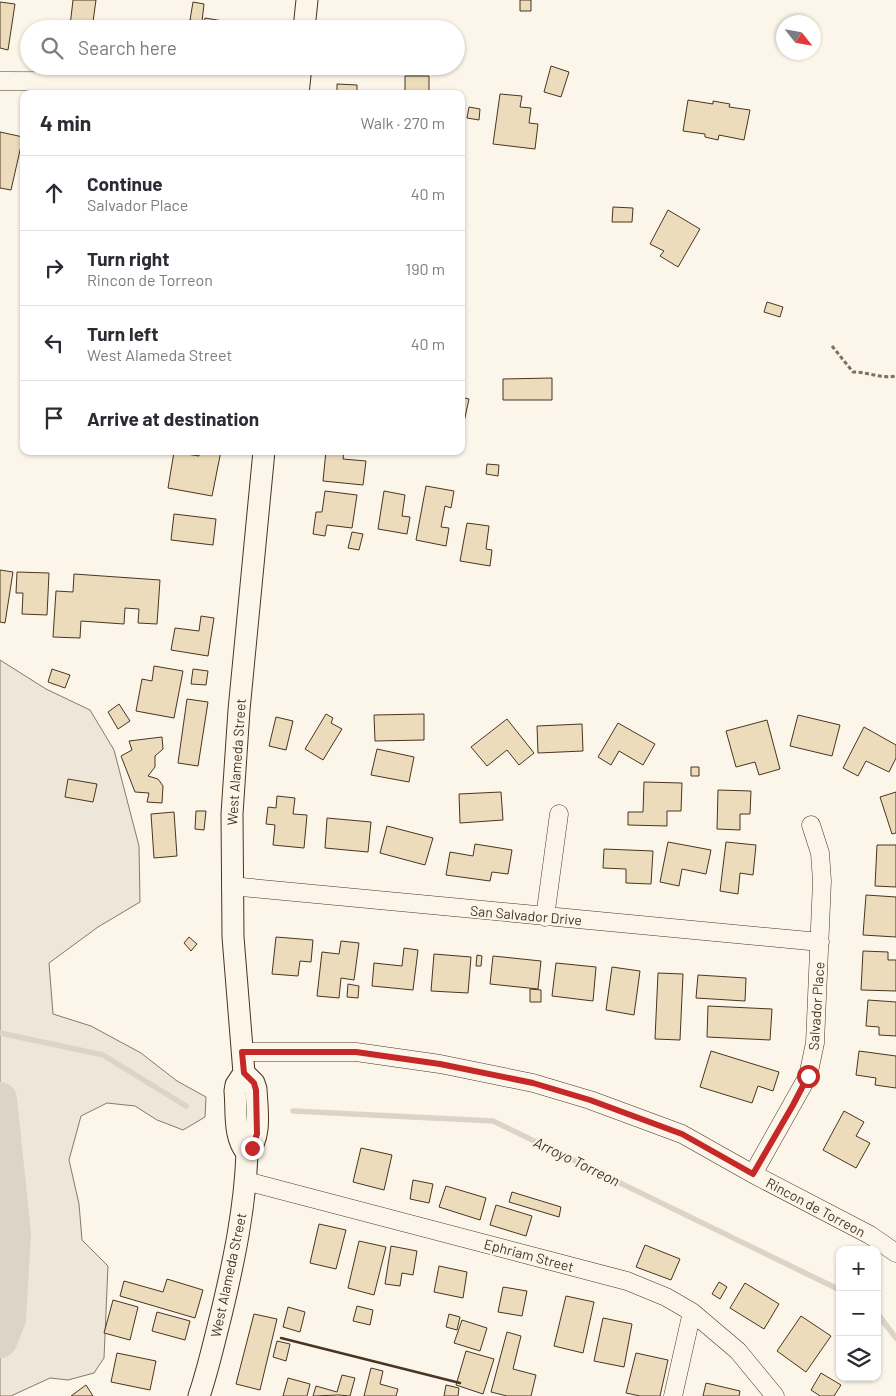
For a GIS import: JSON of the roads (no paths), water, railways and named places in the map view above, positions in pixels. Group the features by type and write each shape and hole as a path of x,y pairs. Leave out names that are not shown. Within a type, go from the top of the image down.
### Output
{"street":[{"path":"305,20 307,0"},
{"path":"0,81 299,81"},
{"name":"West Alameda Street","path":"199,1396 228,1285 242,1216 247,1153 252,1148 257,1134 256,1090 243,1063 233,937 232,823 236,745 264,455"},
{"path":"545,917 559,814"},
{"name":"Salvador Place","path":"753,1174 808,1076 815,1043 822,868 811,825"},
{"name":"San Salvador Drive","path":"232,886 820,942"},
{"name":"Rincon de Torreon","path":"243,1063 356,1052 440,1064 533,1083 590,1100 682,1134 753,1174 870,1235 896,1253"},
{"name":"Ephriam Street","path":"246,1181 627,1281 666,1297 692,1312 738,1351 775,1396"},
{"path":"673,1396 692,1312"}],"waterway":[{"path":"0,1033 103,1055 186,1106"},
{"path":"0,1099 14,1234 9,1319 0,1341"},
{"name":"Arroyo Torreon","path":"293,1111 493,1121 836,1288"},
{"name":"Arroyo Torreon","path":"881,1318 896,1338"}]}
